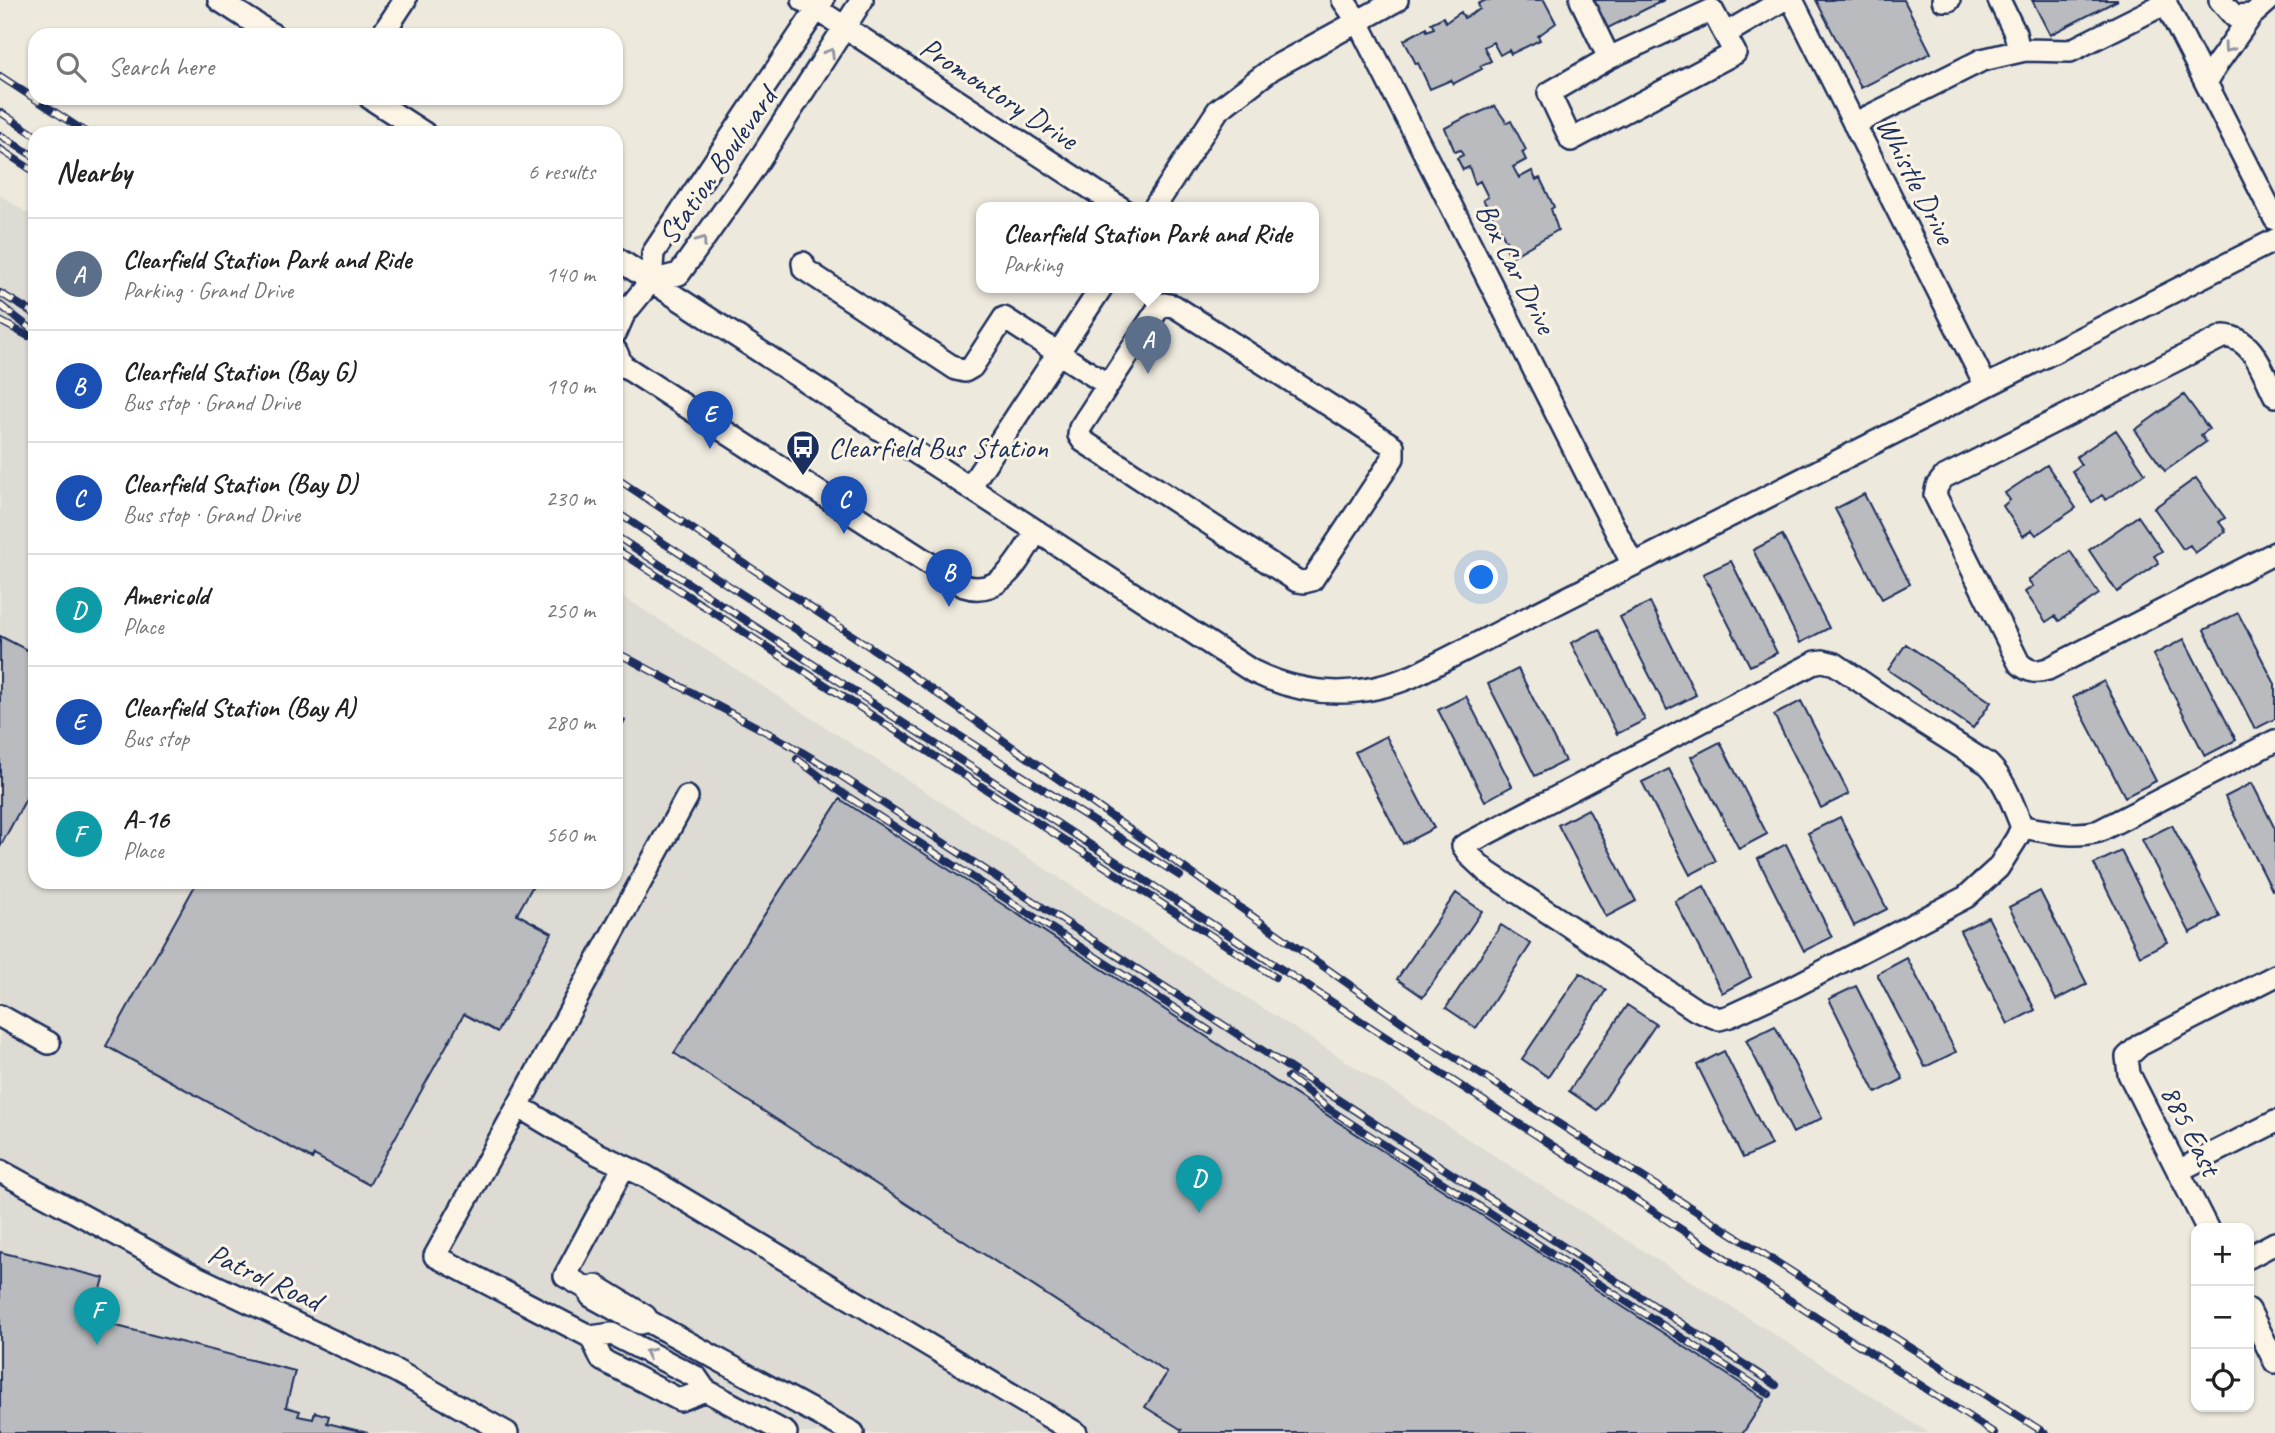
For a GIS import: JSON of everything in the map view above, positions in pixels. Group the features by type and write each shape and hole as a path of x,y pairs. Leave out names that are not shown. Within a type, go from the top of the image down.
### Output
{"street":[{"path":"219,0 262,28"},
{"path":"387,28 405,0"},
{"name":"Station Boulevard","path":"814,3 653,253 651,281 679,274 752,171 862,0"},
{"name":"Box Car Drive","path":"1343,0 1357,20 1633,565"},
{"path":"1158,202 1218,110 1273,68 1397,0"},
{"path":"1581,0 1609,58"},
{"path":"1725,34 1783,0"},
{"name":"Whistle Drive","path":"1792,0 1986,386"},
{"path":"1943,0 1949,0"},
{"path":"1999,0 2015,33 2020,51"},
{"path":"2220,0 2234,16 2252,15"},
{"path":"2206,83 2252,15 2269,0"},
{"path":"1854,124 1982,60 2020,51 2070,51 2165,1 2275,219"},
{"name":"Promontory Drive","path":"814,3 846,27 1112,202"},
{"path":"1713,10 1735,53 1571,140 1549,93 1609,58 1713,10"},
{"path":"381,105 413,126"},
{"path":"623,263 1252,671 1290,687 1334,693 1368,691 1413,676 2275,240"},
{"path":"803,263 804,269 956,369 965,371 972,367 1004,318 1108,385"},
{"path":"623,316 651,281"},
{"path":"970,487 1098,293"},
{"path":"1164,304 1174,306 1393,446 1393,458 1312,580 1297,581 1083,441 1079,435 1080,428 1108,385 1158,309 1164,304"},
{"path":"2275,396 2249,347 2240,339 2224,336 1944,477 1937,486 1935,495 2019,663 2036,673 2275,553"},
{"path":"623,366 964,586 984,589 1002,581 1037,531"},
{"path":"1823,661 1835,664 1987,764 1994,770 2007,792 2022,827 1998,868 1966,897 1770,998 1719,1019 1696,1010 1487,872 1463,846 1816,662 1823,661"},
{"path":"2022,827 2076,835 2099,831 2275,741"},
{"path":"687,797 435,1256 591,1338 612,1334 696,1377 705,1390 786,1433"},
{"name":"885 East","path":"2204,1223 2129,1073 2127,1057 2140,1045 2275,976"},
{"path":"0,1016 49,1042"},
{"path":"518,1106 623,1168 645,1176 1048,1426 1076,1433"},
{"path":"2178,1171 2275,1122"},
{"path":"623,1168 565,1276 588,1289 596,1286 645,1315 648,1321 853,1433"},
{"name":"Patrol Road","path":"0,1171 186,1272 396,1371 507,1433"},
{"path":"2254,1254 2275,1244"},
{"path":"2254,1320 2275,1362"}],"shaded area":[{"path":"0,195 28,213 28,889 623,889 623,597 1929,1433 0,1433"}],"building":[{"path":"1486,0 1544,0 1556,23 1538,36 1540,40 1511,54 1509,50 1500,55 1493,42 1484,47 1491,61 1480,66 1482,69 1453,84 1451,80 1430,89 1404,40 1426,28 1427,31 1434,28 1431,23 1443,17 1446,22 1461,12 1464,18 1480,9 1478,4"},
{"path":"1588,0 1664,0 1602,31"},
{"path":"1816,0 1904,0 1931,53 1861,88"},
{"path":"2032,0 2118,0 2050,35"},
{"path":"1495,106 1507,123 1511,121 1526,150 1522,152 1526,160 1513,167 1519,178 1532,171 1536,180 1540,178 1554,207 1551,209 1558,230 1511,257 1499,227 1493,229 1487,218 1493,215 1483,200 1488,197 1480,181 1475,184 1469,167 1463,170 1457,158 1463,155 1460,150 1455,152 1445,128"},
{"path":"2184,395 2209,429 2201,435 2206,442 2165,471 2135,430"},
{"path":"2116,430 2145,473 2106,500 2102,495 2092,502 2072,471 2081,465 2076,457"},
{"path":"2047,465 2076,508 2036,535 2032,530 2023,536 2003,506 2010,500 2005,493"},
{"path":"2196,478 2225,518 2219,522 2226,531 2195,553 2190,545 2183,549 2154,508"},
{"path":"1864,494 1910,584 1882,599 1835,509"},
{"path":"2138,516 2162,551 2154,556 2159,563 2117,592 2089,550"},
{"path":"1782,535 1829,628 1800,643 1753,550"},
{"path":"2070,551 2099,594 2059,621 2055,616 2046,622 2025,592 2033,586 2028,580"},
{"path":"1731,561 1777,653 1750,666 1703,574"},
{"path":"1650,602 1696,695 1667,710 1620,617"},
{"path":"2238,613 2275,684 2275,719 2255,729 2204,630"},
{"path":"1599,629 1645,720 1617,734 1571,643"},
{"path":"0,636 28,650 28,795 0,847"},
{"path":"2184,639 2236,740 2205,756 2153,655"},
{"path":"1906,644 1991,702 1973,728 1888,670"},
{"path":"1518,669 1565,761 1535,776 1488,684"},
{"path":"2104,681 2156,781 2125,797 2073,697"},
{"path":"1466,696 1512,786 1485,801 1438,710"},
{"path":"1801,701 1849,794 1821,808 1774,715"},
{"path":"1386,736 1434,828 1403,844 1355,752"},
{"path":"1720,742 1767,834 1739,849 1691,757"},
{"path":"1669,769 1716,861 1690,875 1642,782"},
{"path":"2252,783 2275,829 2275,889 2272,890 2225,797"},
{"path":"840,799 1765,1399 1743,1433 1180,1433 1182,1430 1145,1407 1167,1373 674,1053"},
{"path":"1588,809 1636,901 1606,917 1558,825"},
{"path":"1840,817 1887,909 1854,926 1808,833"},
{"path":"2172,825 2220,917 2190,933 2142,840"},
{"path":"1786,844 1832,937 1804,951 1758,859"},
{"path":"2121,851 2167,942 2140,956 2094,864"},
{"path":"1704,886 1751,977 1722,993 1675,901"},
{"path":"193,889 531,889 517,914 552,933 497,1032 464,1014 369,1185 314,1155 312,1159 106,1046"},
{"path":"2040,891 2087,984 2056,1000 2009,907"},
{"path":"1456,893 1482,911 1423,997 1397,979"},
{"path":"1988,917 2035,1010 2008,1024 1960,931"},
{"path":"1501,925 1531,944 1476,1028 1446,1008"},
{"path":"1907,958 1956,1052 1925,1067 1877,974"},
{"path":"1580,973 1606,990 1548,1077 1522,1059"},
{"path":"1856,986 1903,1079 1876,1093 1829,999"},
{"path":"1627,1005 1656,1024 1597,1110 1569,1091"},
{"path":"1775,1026 1822,1118 1793,1133 1746,1040"},
{"path":"1724,1051 1771,1145 1743,1158 1697,1065"},
{"path":"0,1252 104,1278 93,1320 295,1371 286,1407 300,1411 298,1416 313,1419 315,1412 329,1416 327,1423 368,1433 0,1433"}],"railway":[{"path":"0,76 28,94"},
{"path":"44,105 76,126"},
{"path":"0,112 28,130"},
{"path":"0,135 28,153"},
{"path":"0,149 28,167"},
{"path":"0,293 28,310"},
{"path":"0,305 28,327"},
{"path":"0,321 28,336"},
{"path":"623,483 891,661 1432,1043 2045,1433"},
{"path":"623,517 1180,876"},
{"path":"623,541 1994,1433"},
{"path":"623,554 1275,977"},
{"path":"623,656 832,770 1776,1385"},
{"path":"797,759 838,790 1210,1031"},
{"path":"1288,1077 1329,1109 1769,1394"}],"place":[{"name":"Clearfield Station Park and Ride","path":"1148,374"},
{"name":"Clearfield Station (Bay A)","path":"710,449"},
{"name":"Clearfield Bus Station","path":"803,477"},
{"name":"Clearfield Station (Bay D)","path":"844,534"},
{"name":"Clearfield Station (Bay G)","path":"949,607"},
{"name":"Americold","path":"1199,1213"},
{"name":"A-16","path":"97,1345"}]}
